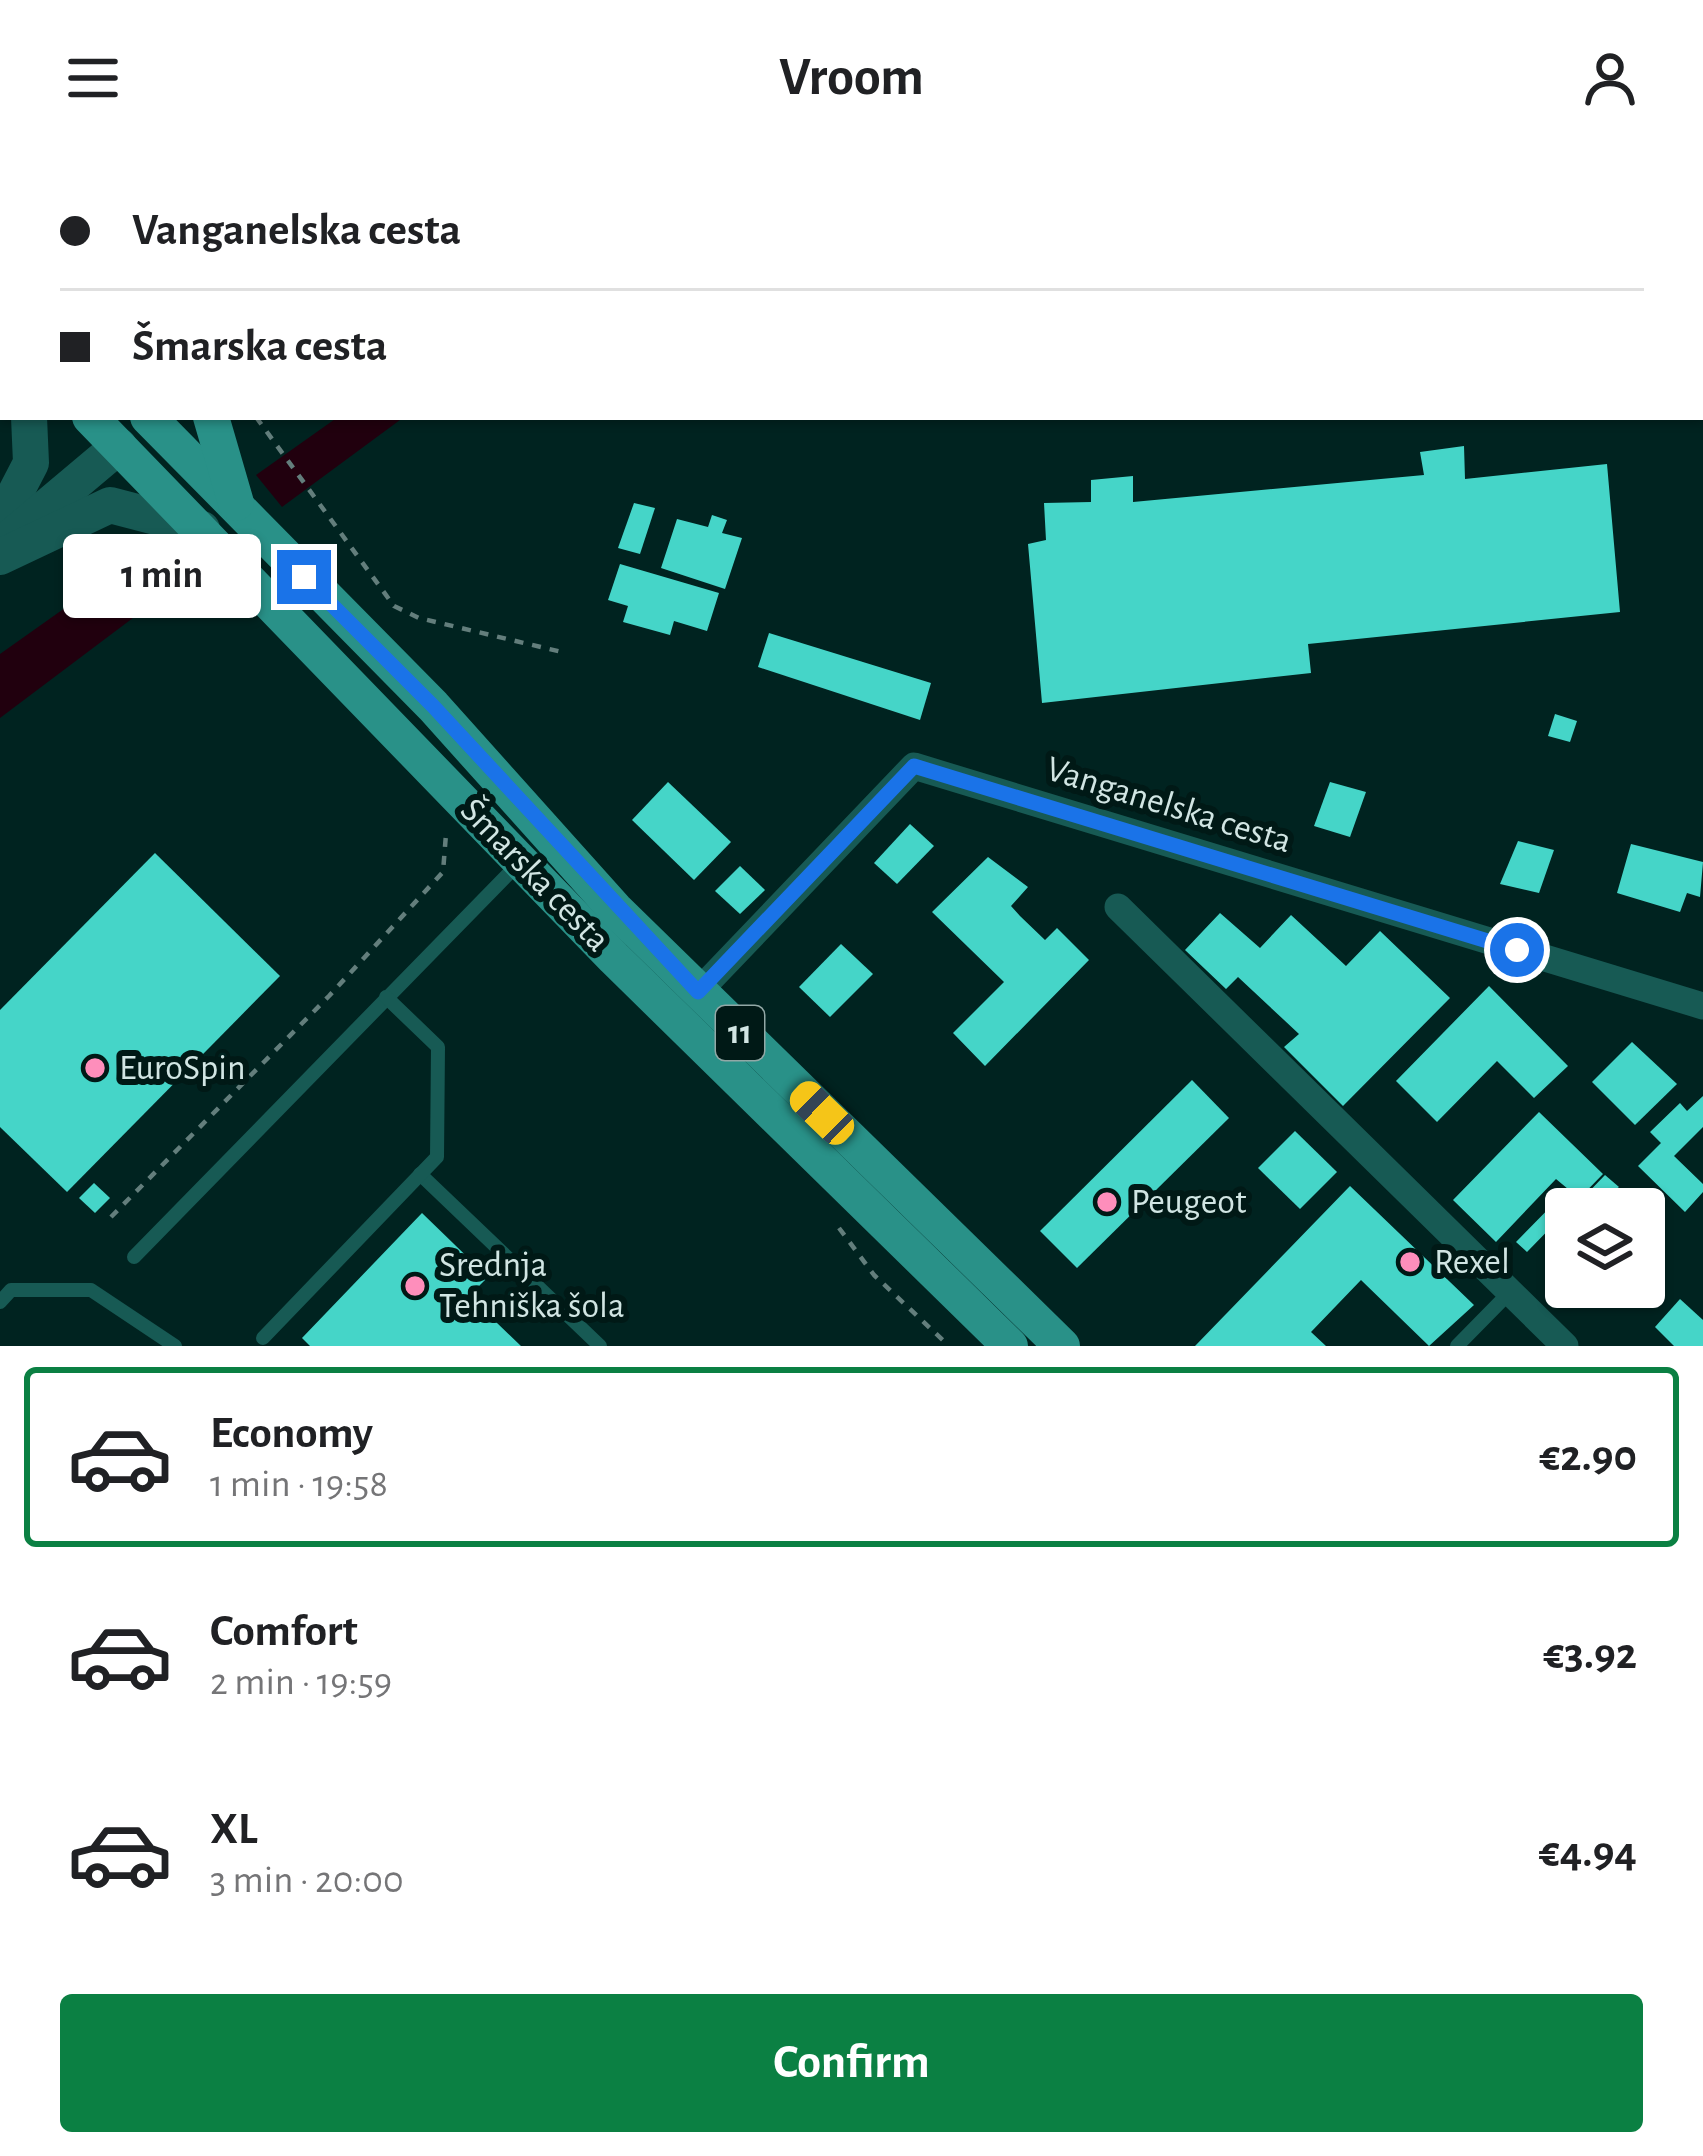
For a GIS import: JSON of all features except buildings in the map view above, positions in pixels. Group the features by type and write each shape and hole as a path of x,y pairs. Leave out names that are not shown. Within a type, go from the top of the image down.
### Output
{"main road":[{"name":"11","path":"93,420 119,446 145,420"},
{"name":"Šmarska cesta","path":"151,420 433,706 698,992 1062,1346"},
{"path":"212,420 239,512"},
{"name":"Šmarska cesta","path":"119,446 520,862 1010,1346"}],"street":[{"path":"0,523 31,463 29,420"},
{"path":"0,546 119,446"},
{"path":"0,557 110,506 202,529"},
{"name":"Vanganelska cesta","path":"698,992 914,766 1703,1006"},
{"path":"1118,907 1565,1346"}],"lane":[{"path":"134,1257 520,862"},
{"path":"263,1338 436,1157 438,1047 386,997"},
{"path":"420,1174 600,1346"},
{"path":"0,1302 11,1291 91,1290 175,1346"},
{"path":"1457,1346 1510,1292"}],"path":[{"path":"258,420 405,614 566,653"},
{"path":"111,1217 329,996 442,872 447,829"}],"shaded area":[{"path":"334,420 400,420 282,507 256,475"},
{"path":"151,547 190,575 0,718 0,654"}],"place":[{"name":"EuroSpin","path":"95,1068"},
{"name":"Peugeot","path":"1107,1202"},
{"name":"Rexel","path":"1410,1262"},
{"name":"Srednja Tehniška šola","path":"415,1286"}],"route":[{"path":"304,577 433,706 615,909 698,992 902,773 914,766 1517,950"}]}
